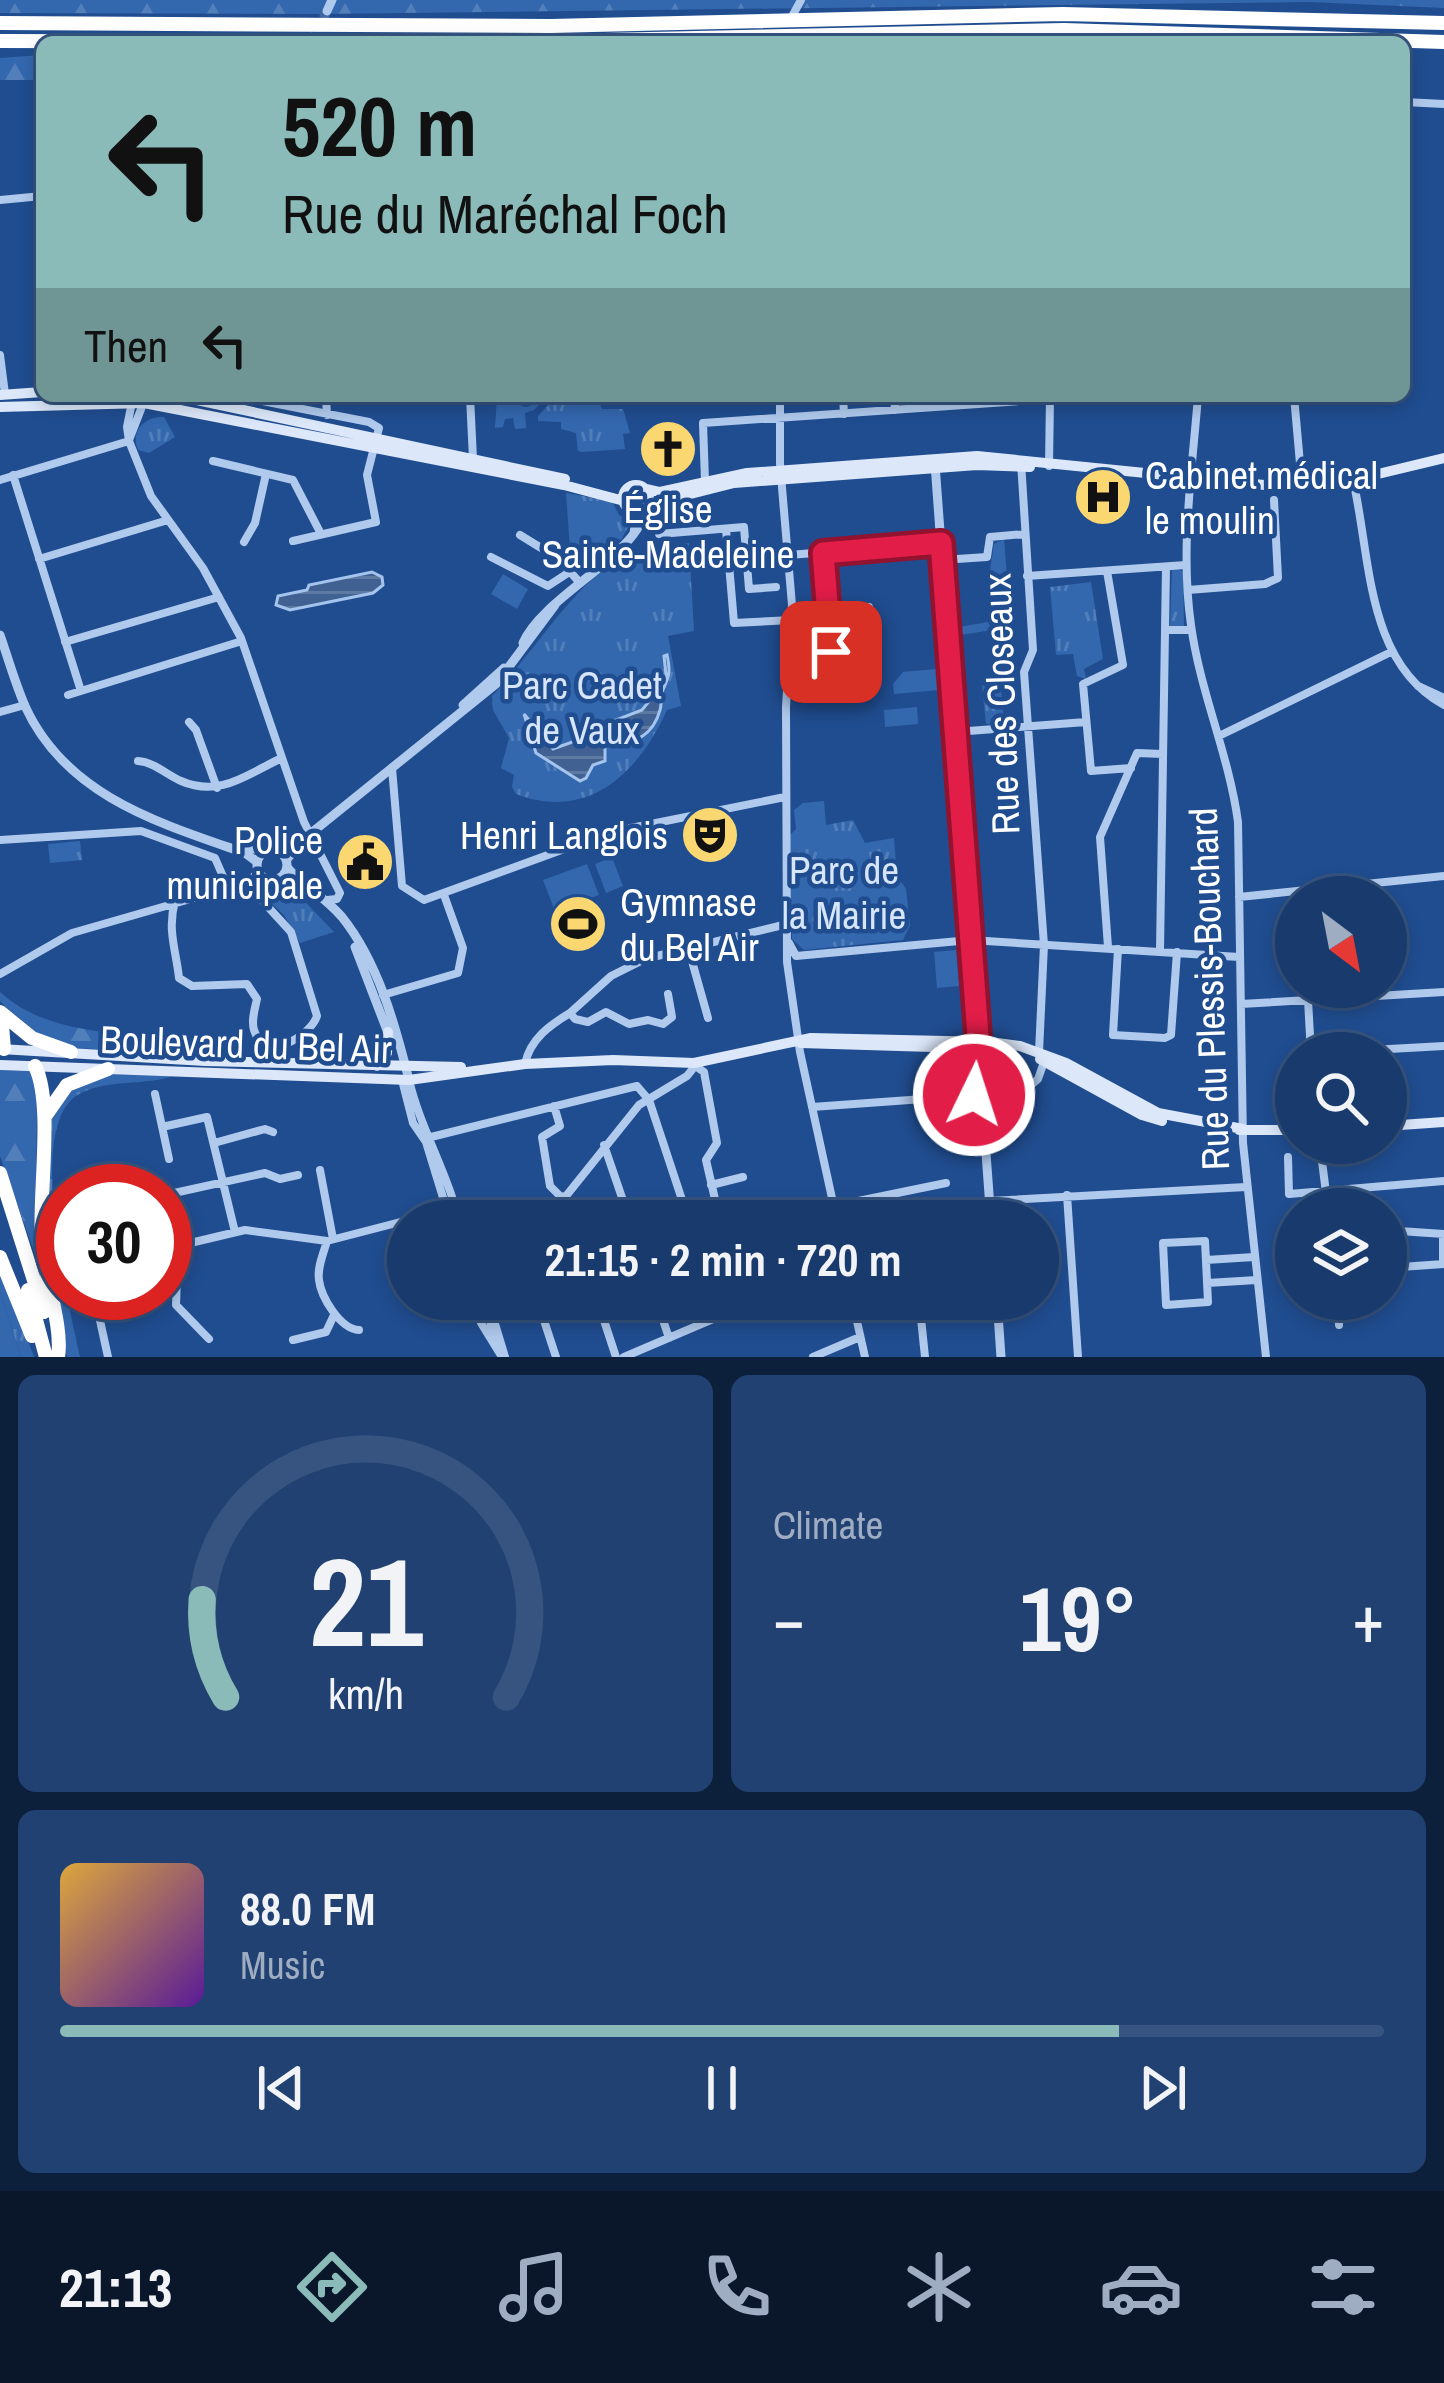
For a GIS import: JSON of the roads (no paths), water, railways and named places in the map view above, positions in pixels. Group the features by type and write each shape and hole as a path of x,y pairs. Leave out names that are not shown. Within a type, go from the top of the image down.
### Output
{"highway":[{"path":"0,23 550,26 1063,14 1444,23"},
{"path":"796,36 1064,30 1254,36"},
{"path":"1410,41 1444,42"},
{"path":"0,45 36,43"},
{"path":"0,45 36,44"},
{"path":"1,1013 32,1038 71,1052"},
{"path":"1,1013 4,1053"},
{"path":"35,1066 41,1078 44,1120 42,1244 60,1352 57,1357"},
{"path":"44,1120 67,1085 108,1069"},
{"path":"0,1173 57,1357"},
{"path":"0,1198 42,1357"},
{"path":"0,1257 42,1357"}],"main road":[{"path":"2,399 36,393"},
{"path":"2,399 36,401"},
{"path":"155,402 329,440 435,450 601,488 635,502"},
{"path":"205,402 635,502 782,475"},
{"path":"635,502 636,484 659,492 705,481 935,464 1021,464 1302,486 1353,480 1444,458"},
{"path":"635,502 646,489"},
{"path":"376,1066 387,1053 388,1032"},
{"name":"Boulevard du Bel Air","path":"4,1053 35,1066 404,1074 613,1060 694,1065 811,1037 979,1045 1042,1056 1142,1114 1191,1126 1275,1130"},
{"path":"4,1053 35,1066"},
{"name":"Boulevard du Bel Air","path":"4,1053 376,1066 404,1074"},
{"path":"1407,1125 1444,1122"}],"street":[{"path":"776,36 801,0"},
{"path":"1410,102 1444,104"},
{"path":"0,200 36,197"},
{"path":"0,356 2,399"},
{"path":"140,402 127,427 129,442 151,496 220,597 242,641 280,759 340,893 337,899 326,900"},
{"path":"265,402 374,423 379,428 368,475 376,522 293,541"},
{"path":"326,402 327,415"},
{"path":"470,402 473,459"},
{"path":"779,402 792,620 785,797 789,970 799,1042 833,1200"},
{"path":"843,402 844,414"},
{"path":"894,402 895,410"},
{"path":"705,481 703,423 961,402"},
{"path":"1047,466 1050,402"},
{"name":"Rue du Plessis-Bouchard","path":"1197,402 1186,565 1191,630 1238,822 1246,1187 1266,1357"},
{"path":"1295,402 1302,486"},
{"path":"0,480 129,442"},
{"path":"213,461 293,480 321,534"},
{"path":"935,464 989,1200"},
{"name":"Rue des Closeaux","path":"1021,464 1033,650 1024,672 1044,944 1042,1056"},
{"path":"13,475 81,692"},
{"path":"244,542 255,523 266,475"},
{"path":"1353,480 1365,566 1386,636 1414,684 1438,699"},
{"path":"1188,590 1265,584 1278,578 1274,500"},
{"path":"0,974 72,932 246,883 264,859 310,834 457,714 508,665 533,624 644,523 635,502"},
{"path":"39,559 168,520"},
{"path":"658,534 744,527 749,589"},
{"path":"726,529 734,623 792,620"},
{"path":"942,560 990,555 990,537 1024,534"},
{"path":"520,535 559,559 580,583"},
{"path":"789,555 941,543"},
{"path":"823,553 830,650"},
{"path":"491,556 548,586 571,571"},
{"path":"1028,576 1186,565"},
{"path":"1160,951 1166,567"},
{"path":"1107,571 1123,665 1083,685 1091,771 1131,768"},
{"path":"732,591 776,587"},
{"path":"65,643 220,597"},
{"path":"790,658 868,645 874,638 869,607 827,609"},
{"path":"1166,630 1191,630"},
{"path":"0,635 25,705 48,745 79,778 153,820 248,855 287,864 356,936 382,994 413,1123 426,1142 448,1200"},
{"path":"68,695 242,641"},
{"path":"1219,736 1393,653"},
{"path":"0,712 25,705"},
{"path":"189,722 217,788"},
{"path":"955,732 1086,722"},
{"path":"1163,754 1138,753 1100,837 1113,948 1114,1035 1171,1035 1177,952"},
{"path":"138,761 190,785 217,788 247,779 280,759"},
{"path":"392,768 401,886 424,900 617,831 785,797"},
{"path":"0,840 141,831 215,858 228,887"},
{"path":"278,879 310,834"},
{"path":"264,859 267,879 304,887 345,931 370,979 421,1124 431,1137 449,1200"},
{"path":"1239,896 1444,876"},
{"path":"175,902 170,935 179,978 192,986 247,984 257,999 253,1029 262,1043 277,1046 304,1036 317,1016 291,932 246,883"},
{"path":"382,994 455,976 463,948 444,896"},
{"path":"525,1064 545,1028 627,967 787,924"},
{"path":"788,937 790,952 796,956 970,940 1240,957"},
{"path":"688,947 708,1018"},
{"path":"789,970 796,956"},
{"path":"1407,994 1444,992"},
{"path":"571,1012 575,1019 588,1022 607,1012 629,1024 648,1020 663,1024 672,1017 668,994"},
{"path":"1241,1004 1275,1002"},
{"path":"1407,1048 1444,1046"},
{"path":"812,1107 1023,1092 1039,1079 1042,1056"},
{"path":"561,1200 639,1105 687,1076 694,1065 704,1072 717,1143 706,1160 715,1200"},
{"path":"431,1137 637,1086 649,1100 681,1200"},
{"path":"154,1094 170,1159"},
{"path":"554,1106 565,1142"},
{"path":"162,1127 207,1118 235,1232"},
{"path":"560,1126 542,1137 550,1186 564,1200"},
{"path":"214,1143 266,1129 273,1132"},
{"path":"604,1145 623,1200"},
{"path":"320,1170 330,1240 319,1281 334,1314 347,1329 359,1330"},
{"path":"192,1189 265,1173 280,1179 298,1174"},
{"path":"712,1185 743,1177"},
{"path":"1374,1188 1444,1181"},
{"path":"863,1200 946,1183"},
{"path":"1002,1200 1246,1187"},
{"path":"1067,1195 1078,1357"},
{"path":"192,1243 245,1230 330,1240 387,1228"},
{"path":"1407,1232 1443,1234 1443,1264 1407,1267"},
{"path":"1205,1241 1206,1260 1208,1302 1166,1304 1163,1243 1205,1241"},
{"path":"1206,1260 1254,1257"},
{"path":"1207,1283 1257,1280"},
{"path":"293,1340 326,1332 334,1314"},
{"path":"100,1320 108,1357"},
{"path":"191,1320 209,1339"},
{"path":"482,1320 502,1355"},
{"path":"491,1320 502,1355"},
{"path":"544,1320 556,1357"},
{"path":"605,1320 620,1357 711,1320"},
{"path":"662,1320 668,1338"},
{"path":"857,1320 865,1357"},
{"path":"921,1320 925,1357"},
{"path":"998,1320 1001,1357"},
{"path":"1339,1320 1339,1325"},
{"path":"813,1357 860,1336"}],"tunnel":[{"path":"313,36 327,11"}],"place":[{"name":"Église Sainte-Madeleine","path":"668,449"},
{"name":"Cabinet médical le moulin","path":"1103,497"},
{"name":"Henri Langlois","path":"710,835"},
{"name":"Police municipale","path":"365,862"},
{"name":"Gymnase du Bel Air","path":"578,924"}],"park label":[{"name":"Parc Cadet de Vaux","path":"582,708"},
{"name":"Parc de la Mairie","path":"844,892"}]}
